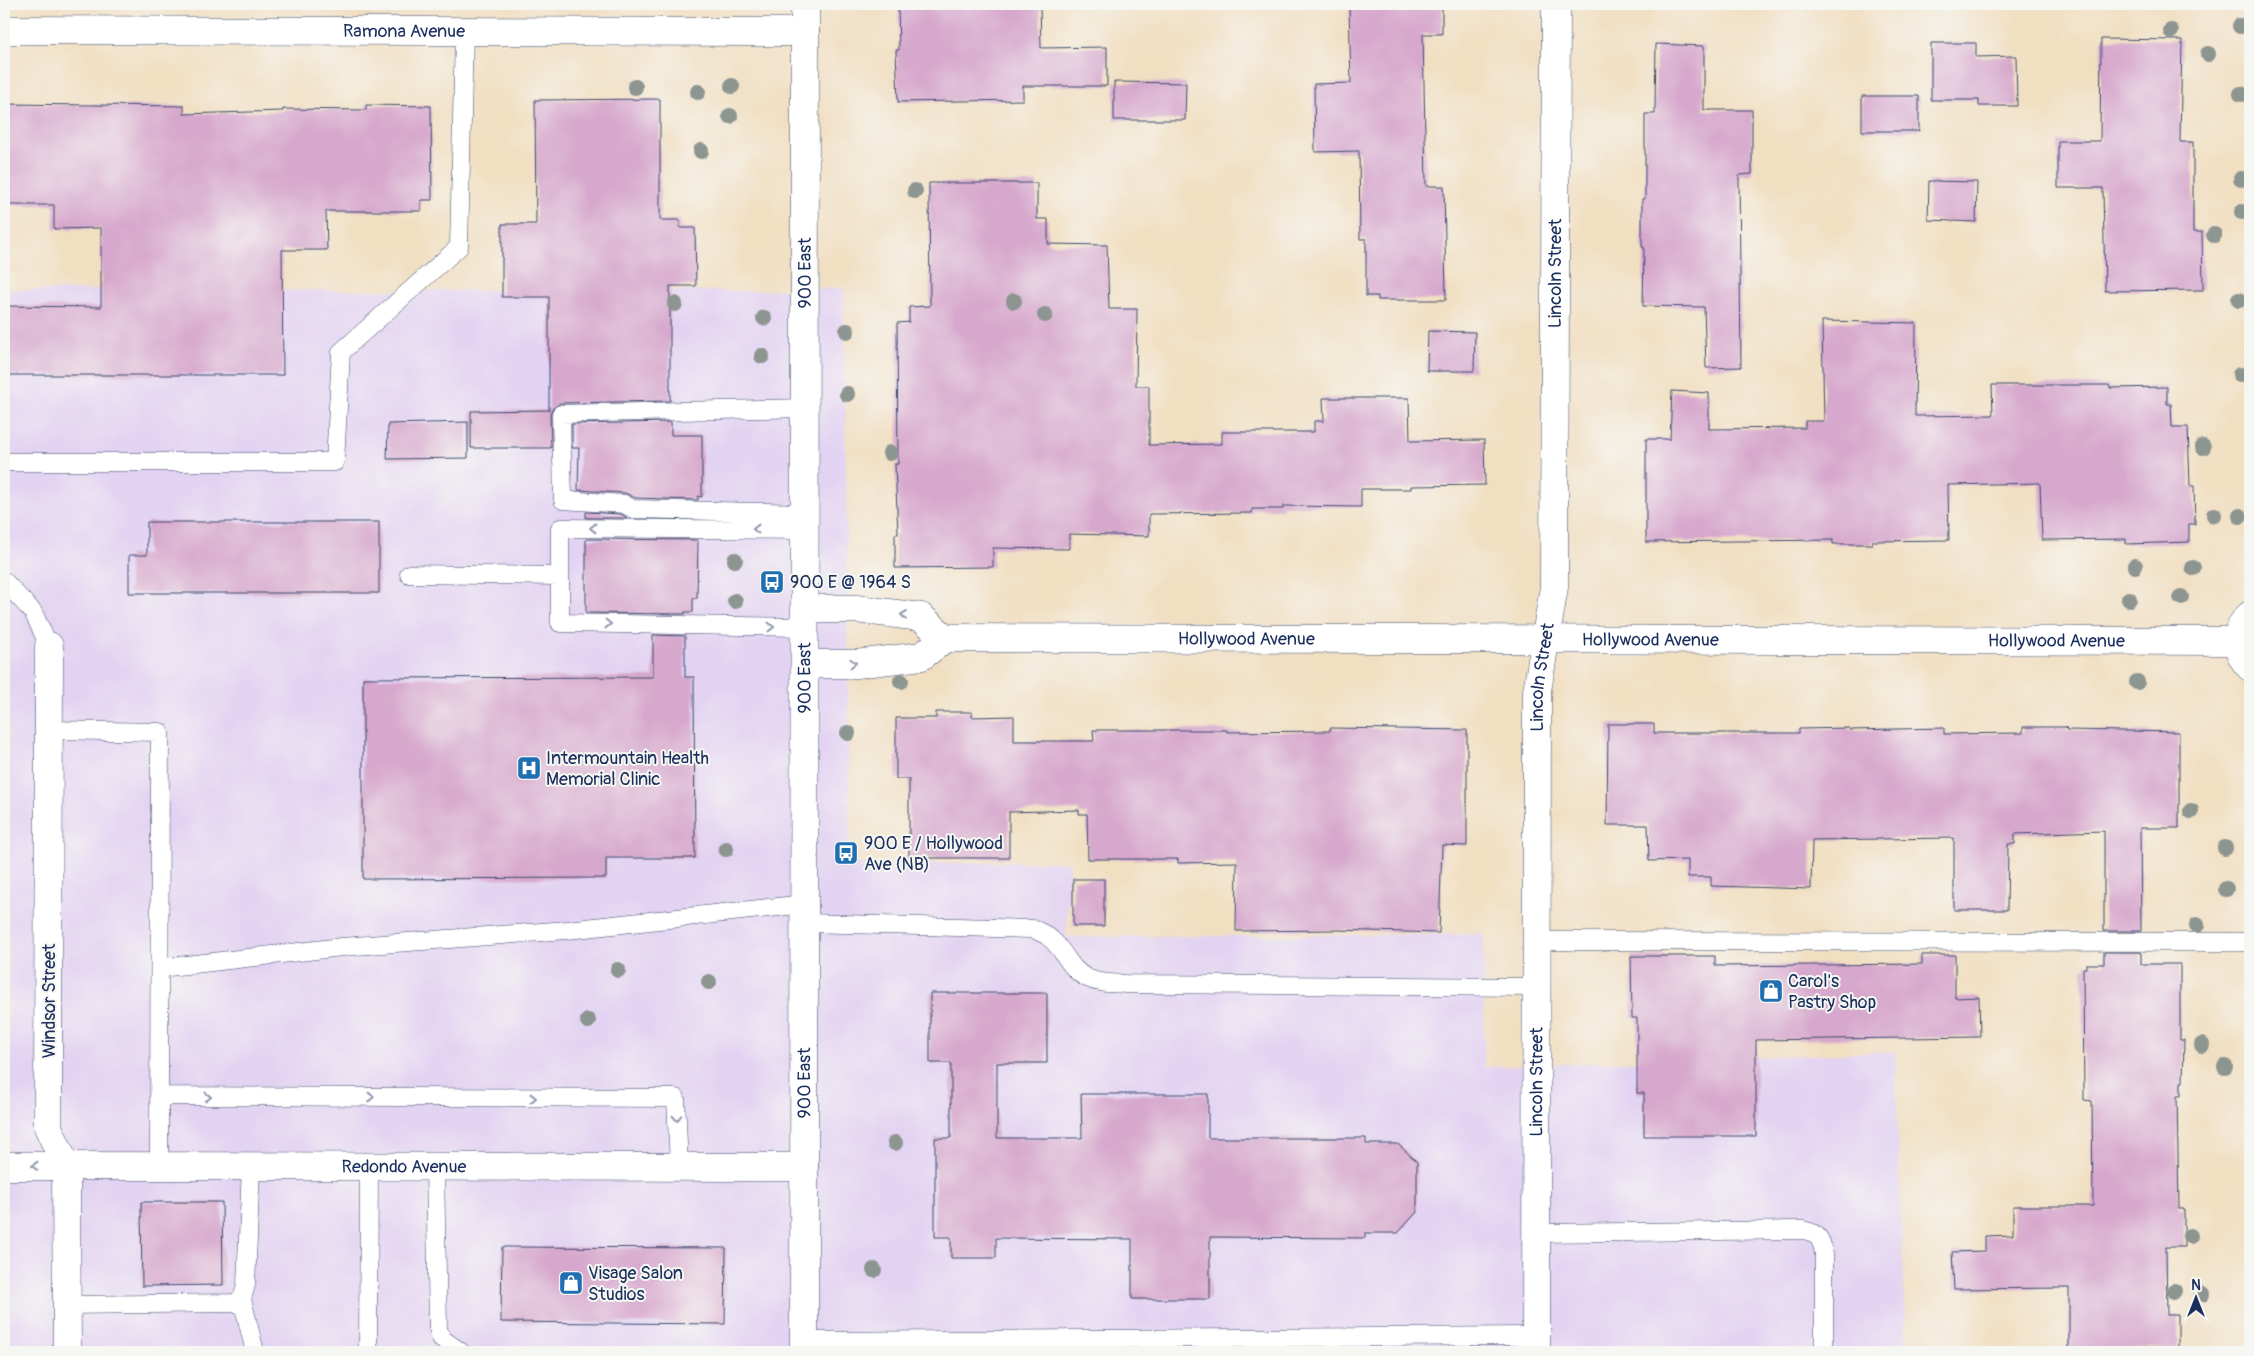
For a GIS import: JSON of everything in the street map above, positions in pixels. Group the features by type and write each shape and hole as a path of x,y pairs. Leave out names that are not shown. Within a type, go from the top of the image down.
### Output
{"street":[{"name":"900 East","path":"804,1347 805,4"},
{"name":"Lincoln Street","path":"1536,1344 1537,691 1554,587 1556,4"},
{"name":"Ramona Avenue","path":"4,30 805,32"},
{"path":"805,618 856,609 921,617 945,638 922,656 856,664 805,664"},
{"path":"2250,615 2243,621 2237,641 2242,659 2250,667"},
{"name":"Hollywood Avenue","path":"945,638 2237,641"},
{"name":"Windsor Street","path":"49,646 48,1127 66,1166 67,1352"},
{"name":"Redondo Avenue","path":"4,1166 804,1167"}],"lane":[{"path":"4,462 336,462 341,352 459,247 464,32"},
{"path":"805,408 560,414 563,500 624,504 633,509 805,521"},
{"path":"805,521 560,528 560,623 805,618"},
{"path":"409,574 560,576"},
{"path":"4,580 33,612 49,646"},
{"path":"50,730 160,732 159,1166"},
{"path":"160,968 342,948 805,913 1033,929 1044,933 1055,941 1073,966 1085,977 1098,982 1136,984 1536,987"},
{"path":"1536,941 2250,942"},
{"path":"160,1096 676,1098 680,1167"},
{"path":"251,1166 246,1285 242,1299 255,1352"},
{"path":"368,1352 369,1166"},
{"path":"435,1166 438,1328 441,1338 460,1352"},
{"path":"1536,1233 1784,1230 1803,1230 1814,1233 1821,1239 1824,1253 1824,1352"},
{"path":"67,1305 234,1303 242,1299"},
{"path":"804,1347 1536,1344"}],"shaded area":[{"path":"844,288 850,864 1070,862 1066,937 1484,934 1484,1067 1895,1052 1906,1352 4,1352 4,1148 9,1148 9,640 4,639 4,290 751,291"}],"building":[{"path":"898,4 1040,4 1041,48 1107,47 1107,86 1023,86 1023,100 898,102 896,50 899,50"},
{"path":"1349,4 1442,4 1442,34 1423,34 1426,186 1444,186 1446,300 1378,300 1378,296 1366,296 1366,239 1360,239 1359,151 1315,152 1314,84 1351,83"},
{"path":"2101,39 2182,40 2180,142 2193,142 2193,232 2202,232 2203,290 2105,291 2103,188 2058,188 2058,141 2100,141"},
{"path":"1931,43 1976,43 1976,57 2016,56 2017,106 1979,106 1979,100 1931,100"},
{"path":"1656,44 1704,46 1704,110 1752,110 1752,174 1739,175 1741,367 1706,368 1704,307 1643,306 1644,247 1642,247 1642,199 1645,199 1645,114 1655,114"},
{"path":"1114,82 1186,83 1185,120 1114,120"},
{"path":"1862,96 1919,96 1919,131 1862,131"},
{"path":"660,99 660,220 680,220 680,228 695,228 696,286 670,286 670,401 560,403 552,409 550,414 551,448 471,448 471,411 549,410 549,297 502,297 502,224 536,224 535,100"},
{"path":"4,104 184,106 184,114 283,111 283,109 366,110 366,105 431,106 432,200 421,200 421,211 326,211 327,250 282,250 283,375 4,375 4,306 101,307 101,228 54,229 54,205 4,205"},
{"path":"1929,181 1977,182 1976,222 1928,220"},
{"path":"929,183 1037,183 1037,219 1048,219 1048,244 1107,245 1109,309 1137,309 1136,386 1149,386 1149,445 1222,444 1222,432 1314,432 1314,421 1324,421 1323,398 1409,398 1410,441 1484,440 1485,485 1411,486 1411,489 1361,489 1361,507 1283,506 1283,509 1252,509 1252,513 1149,514 1149,536 1069,534 1069,549 993,548 993,567 895,568 895,534 898,534 895,464 898,464 897,323 909,322 909,307 930,306"},
{"path":"1822,321 1916,323 1915,416 1993,415 1992,385 2109,385 2110,388 2167,387 2167,404 2171,404 2172,427 2188,427 2190,486 2194,486 2195,524 2189,524 2189,542 2126,544 2126,539 2042,540 2040,483 1948,485 1949,540 1872,541 1872,544 1833,544 1833,540 1646,542 1646,439 1670,439 1672,391 1709,393 1709,429 1805,428 1805,421 1824,421"},
{"path":"1428,331 1475,332 1474,371 1427,371"},
{"path":"468,422 468,458 387,459 388,424"},
{"path":"671,422 671,435 702,435 702,497 698,496 698,500 636,498 625,493 578,490 579,448 572,448 572,424"},
{"path":"586,512 621,514 627,518 586,518"},
{"path":"147,522 379,522 379,593 129,593 129,555 147,555"},
{"path":"586,539 698,540 697,598 693,598 693,612 685,612 685,614 586,613"},
{"name":"Intermountain Health Memorial Clinic","path":"653,635 685,636 685,677 694,677 695,858 606,858 606,878 363,879 363,678 653,677"},
{"path":"936,712 972,712 972,717 1014,716 1014,741 1094,741 1093,730 1227,730 1227,732 1330,731 1330,728 1467,730 1467,846 1442,845 1439,933 1336,930 1236,931 1237,862 1178,863 1178,859 1088,859 1087,814 1079,814 1079,810 1009,812 1009,858 909,858 909,779 896,779 896,718 936,718"},
{"path":"1608,724 1654,724 1654,733 1799,733 1799,729 1944,728 1944,734 2023,733 2023,727 2066,727 2067,730 2179,732 2179,828 2140,828 2141,931 2104,931 2104,831 2015,834 2015,844 2008,844 2007,910 1954,910 1954,838 1812,840 1811,889 1711,886 1711,877 1688,877 1688,860 1649,861 1648,825 1607,825"},
{"path":"1073,879 1104,879 1104,926 1073,926"},
{"path":"2104,952 2141,952 2141,964 2180,964 2180,1040 2184,1040 2183,1082 2181,1082 2181,1096 2177,1096 2179,1209 2184,1209 2184,1247 2166,1247 2167,1315 2178,1315 2178,1348 2069,1349 2069,1288 1954,1289 1952,1252 1985,1251 1985,1236 2013,1235 2013,1206 2093,1206 2092,1101 2084,1100 2083,968 2086,968 2086,964 2104,964"},
{"path":"1922,955 1955,955 1955,998 1979,997 1980,1037 1756,1040 1756,1136 1644,1136 1644,1093 1637,1093 1637,1018 1632,1018 1631,956 1715,956 1715,966 1922,964"},
{"path":"930,993 1047,993 1047,1063 997,1063 997,1138 1082,1138 1081,1094 1208,1094 1208,1138 1366,1138 1366,1144 1398,1144 1417,1162 1417,1212 1398,1233 1365,1233 1365,1238 1210,1237 1210,1299 1132,1299 1132,1239 996,1238 996,1258 951,1258 951,1237 935,1237 935,1138 951,1138 951,1063 930,1063"},
{"path":"141,1202 222,1202 223,1285 142,1286"},
{"path":"502,1247 726,1248 725,1324 501,1322"}],"place":[{"name":"900 E @ 1964 S","path":"772,582"},
{"name":"Intermountain Health Memorial Clinic","path":"529,768"},
{"name":"900 E / Hollywood Ave (NB)","path":"846,853"},
{"name":"Carol's Pastry Shop","path":"1771,991"},
{"name":"Visage Salon Studios","path":"571,1283"}]}
